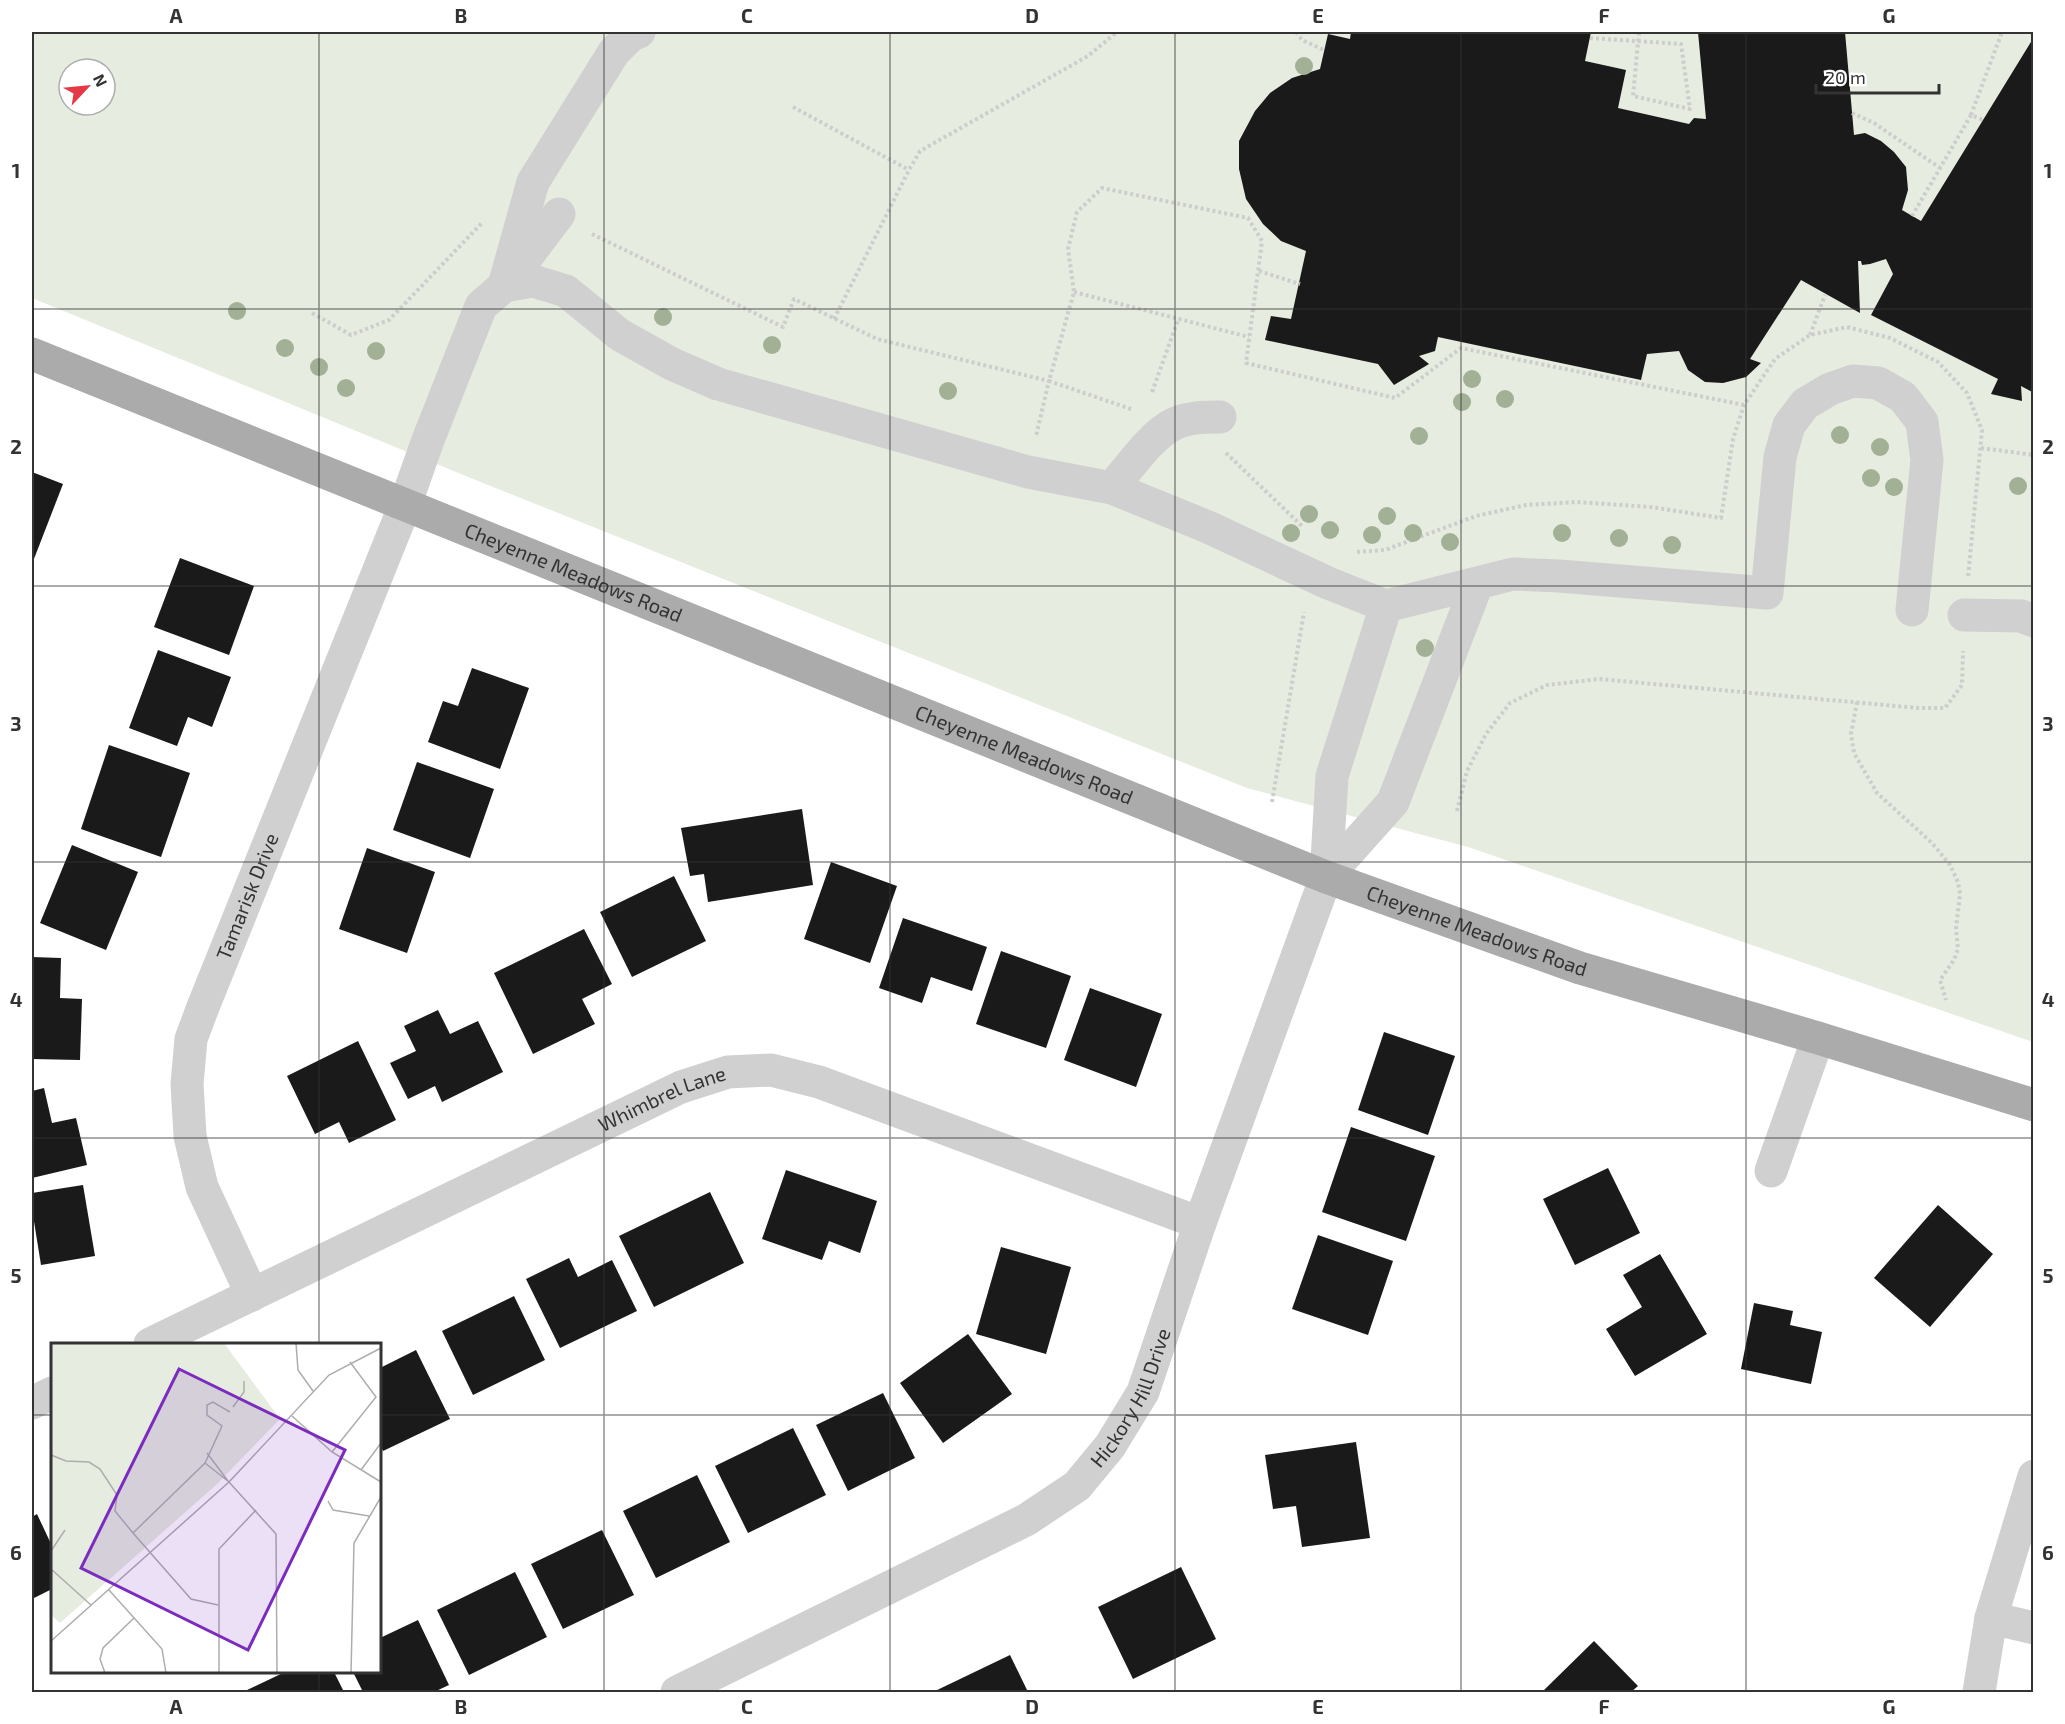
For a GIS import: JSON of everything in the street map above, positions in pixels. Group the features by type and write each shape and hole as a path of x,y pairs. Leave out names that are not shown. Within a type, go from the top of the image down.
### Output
{"main road":[{"name":"Cheyenne Meadows Road","path":"32,354 1326,877 1580,968 2034,1105"}],"street":[{"path":"639,32 632,34 614,52 533,182 504,286 533,281 566,291 620,335 672,364 718,384 1028,472 1112,488 1208,527 1328,583 1386,606 1513,574 1767,593 1780,457 1789,425 1804,404 1830,388 1853,381 1878,383 1903,397 1922,422 1927,460 1912,610"},
{"name":"Tamarisk Drive","path":"252,1295 202,1187 190,1136 188,1084 191,1039 405,505 481,306 504,286 559,214"},
{"path":"1112,488 1156,437 1159,419 1220,417"},
{"path":"1326,877 1393,801 1477,584"},
{"path":"1326,877 1332,776 1386,606"},
{"path":"1964,615 2029,614"},
{"name":"Hickory Hill Drive","path":"677,1692 1026,1520 1077,1486 1110,1446 1143,1392 1200,1222 1326,877"},
{"path":"1771,1171 1818,1038"},
{"name":"Whimbrel Lane","path":"152,1343 681,1087 728,1072 771,1070 819,1082 1200,1222"},
{"path":"32,1403 51,1393"},
{"path":"1979,1692 1991,1618 2034,1476"},
{"path":"1991,1618 2034,1628"}],"path":[{"path":"834,319 920,151 1088,56 1117,32"},
{"path":"1296,32 1302,40 1324,50"},
{"path":"1590,38 1638,41 1681,44 1690,109 1633,96 1638,41 1639,32"},
{"path":"1912,216 1971,115 2002,32"},
{"path":"793,107 909,170"},
{"path":"1852,113 1874,123 1940,168"},
{"path":"1971,115 1983,120"},
{"path":"1028,472 1049,381 1074,292 1068,249 1077,213 1102,188 1248,218 1263,241 1246,363 1395,398 1461,348 1744,405"},
{"path":"559,214 588,232 783,327 794,299 877,339 1049,381 1159,419 1215,442 1308,532"},
{"path":"312,312 351,335 389,320 483,222"},
{"path":"1259,271 1300,284"},
{"path":"1074,292 1249,338"},
{"path":"1810,335 1826,295"},
{"path":"1159,419 1178,320"},
{"path":"1272,802 1305,609 1328,583 1341,551 1385,550 1476,516 1526,505 1577,502 1650,507 1721,518 1733,439 1744,405 1775,359 1810,335 1847,327 1890,338 1938,362 1967,393 1982,430 1981,448 1964,615 1962,684 1945,708 1918,708 1599,679 1547,685 1510,703 1486,734 1467,771 1457,812"},
{"path":"1981,448 2034,455"},
{"path":"1857,702 1851,734 1854,753 1877,793 1932,843 1950,865 1958,882 1960,894 1956,928 1958,949 1954,960 1940,980 1946,1000"}],"shaded area":[{"path":"32,32 2033,32 2033,1042 1468,847 1247,788 478,481 32,298"}],"building":[{"path":"1351,32 1591,32 1585,61 1626,70 1618,108 1689,124 1694,118 1706,119 1698,32 1845,32 1854,135 1865,133 1881,141 1906,167 1908,190 1902,210 1921,221 2034,37 2034,393 2021,386 2022,401 1991,394 1998,379 1871,315 1893,274 1886,259 1862,265 1861,261 1858,261 1860,313 1801,280 1750,359 1761,363 1746,377 1723,383 1705,382 1688,370 1679,351 1647,354 1641,380 1438,337 1435,351 1419,356 1429,364 1394,385 1378,364 1265,340 1271,316 1291,319 1306,251 1281,241 1263,224 1246,199 1239,169 1239,141 1255,111 1270,93 1292,78 1320,69 1328,34 1350,39"},
{"path":"32,472 63,484 32,564"},
{"path":"180,558 254,586 229,655 154,627"},
{"path":"158,650 231,677 212,727 188,717 177,746 129,728"},
{"path":"472,668 529,688 500,769 428,742 443,701 458,706"},
{"path":"109,745 190,773 161,857 81,829"},
{"path":"417,762 494,789 470,858 393,830"},
{"path":"802,809 813,885 708,902 704,874 690,876 681,828"},
{"path":"72,845 138,872 106,950 40,923"},
{"path":"367,848 435,872 407,953 339,929"},
{"path":"831,862 897,886 870,963 804,939"},
{"path":"674,876 706,941 632,977 600,912"},
{"path":"903,918 987,947 972,991 931,977 922,1003 879,988"},
{"path":"584,929 612,984 582,999 595,1024 533,1054 494,973"},
{"path":"1001,951 1071,976 1046,1048 976,1024"},
{"path":"32,957 61,958 60,998 82,999 80,1060 32,1059"},
{"path":"1090,988 1162,1014 1136,1087 1064,1060"},
{"path":"438,1010 450,1034 478,1021 503,1072 442,1102 435,1086 408,1099 390,1063 416,1051 404,1026"},
{"path":"1384,1032 1455,1056 1428,1135 1358,1110"},
{"path":"358,1041 396,1120 349,1143 339,1122 315,1134 287,1076"},
{"path":"44,1088 52,1123 76,1118 87,1165 32,1178 32,1091"},
{"path":"1351,1127 1435,1156 1406,1241 1322,1212"},
{"path":"1608,1168 1640,1233 1575,1265 1543,1199"},
{"path":"786,1170 877,1201 860,1253 829,1241 822,1260 762,1239"},
{"path":"83,1185 95,1256 41,1265 32,1209 32,1193"},
{"path":"710,1192 744,1263 654,1307 619,1236"},
{"path":"1938,1205 1993,1254 1930,1327 1874,1278"},
{"path":"1318,1235 1393,1261 1368,1335 1292,1309"},
{"path":"1001,1247 1071,1267 1046,1354 976,1334"},
{"path":"1660,1254 1707,1334 1635,1376 1606,1329 1642,1307 1623,1275"},
{"path":"569,1258 578,1277 612,1260 637,1311 560,1348 526,1279"},
{"path":"514,1296 545,1360 473,1395 442,1331"},
{"path":"1754,1303 1793,1311 1790,1325 1822,1332 1811,1384 1741,1369"},
{"path":"968,1334 1012,1394 943,1443 900,1383"},
{"path":"416,1350 450,1419 383,1451 381,1446 381,1368"},
{"path":"883,1393 915,1458 848,1491 816,1425"},
{"path":"793,1428 826,1495 748,1533 715,1466"},
{"path":"1356,1442 1370,1538 1302,1547 1296,1506 1273,1509 1265,1455"},
{"path":"697,1475 730,1542 656,1578 623,1511"},
{"path":"37,1514 51,1544 51,1590 32,1599 32,1517"},
{"path":"602,1530 634,1595 563,1629 531,1564"},
{"path":"1181,1567 1216,1639 1133,1679 1098,1607"},
{"path":"515,1572 547,1637 469,1675 437,1610"},
{"path":"418,1620 449,1685 434,1692 363,1692 354,1673 381,1673 381,1638"},
{"path":"1594,1641 1638,1686 1631,1692 1542,1692"},
{"path":"1010,1655 1028,1692 933,1692"},
{"path":"283,1673 334,1673 344,1692 246,1692"}]}
